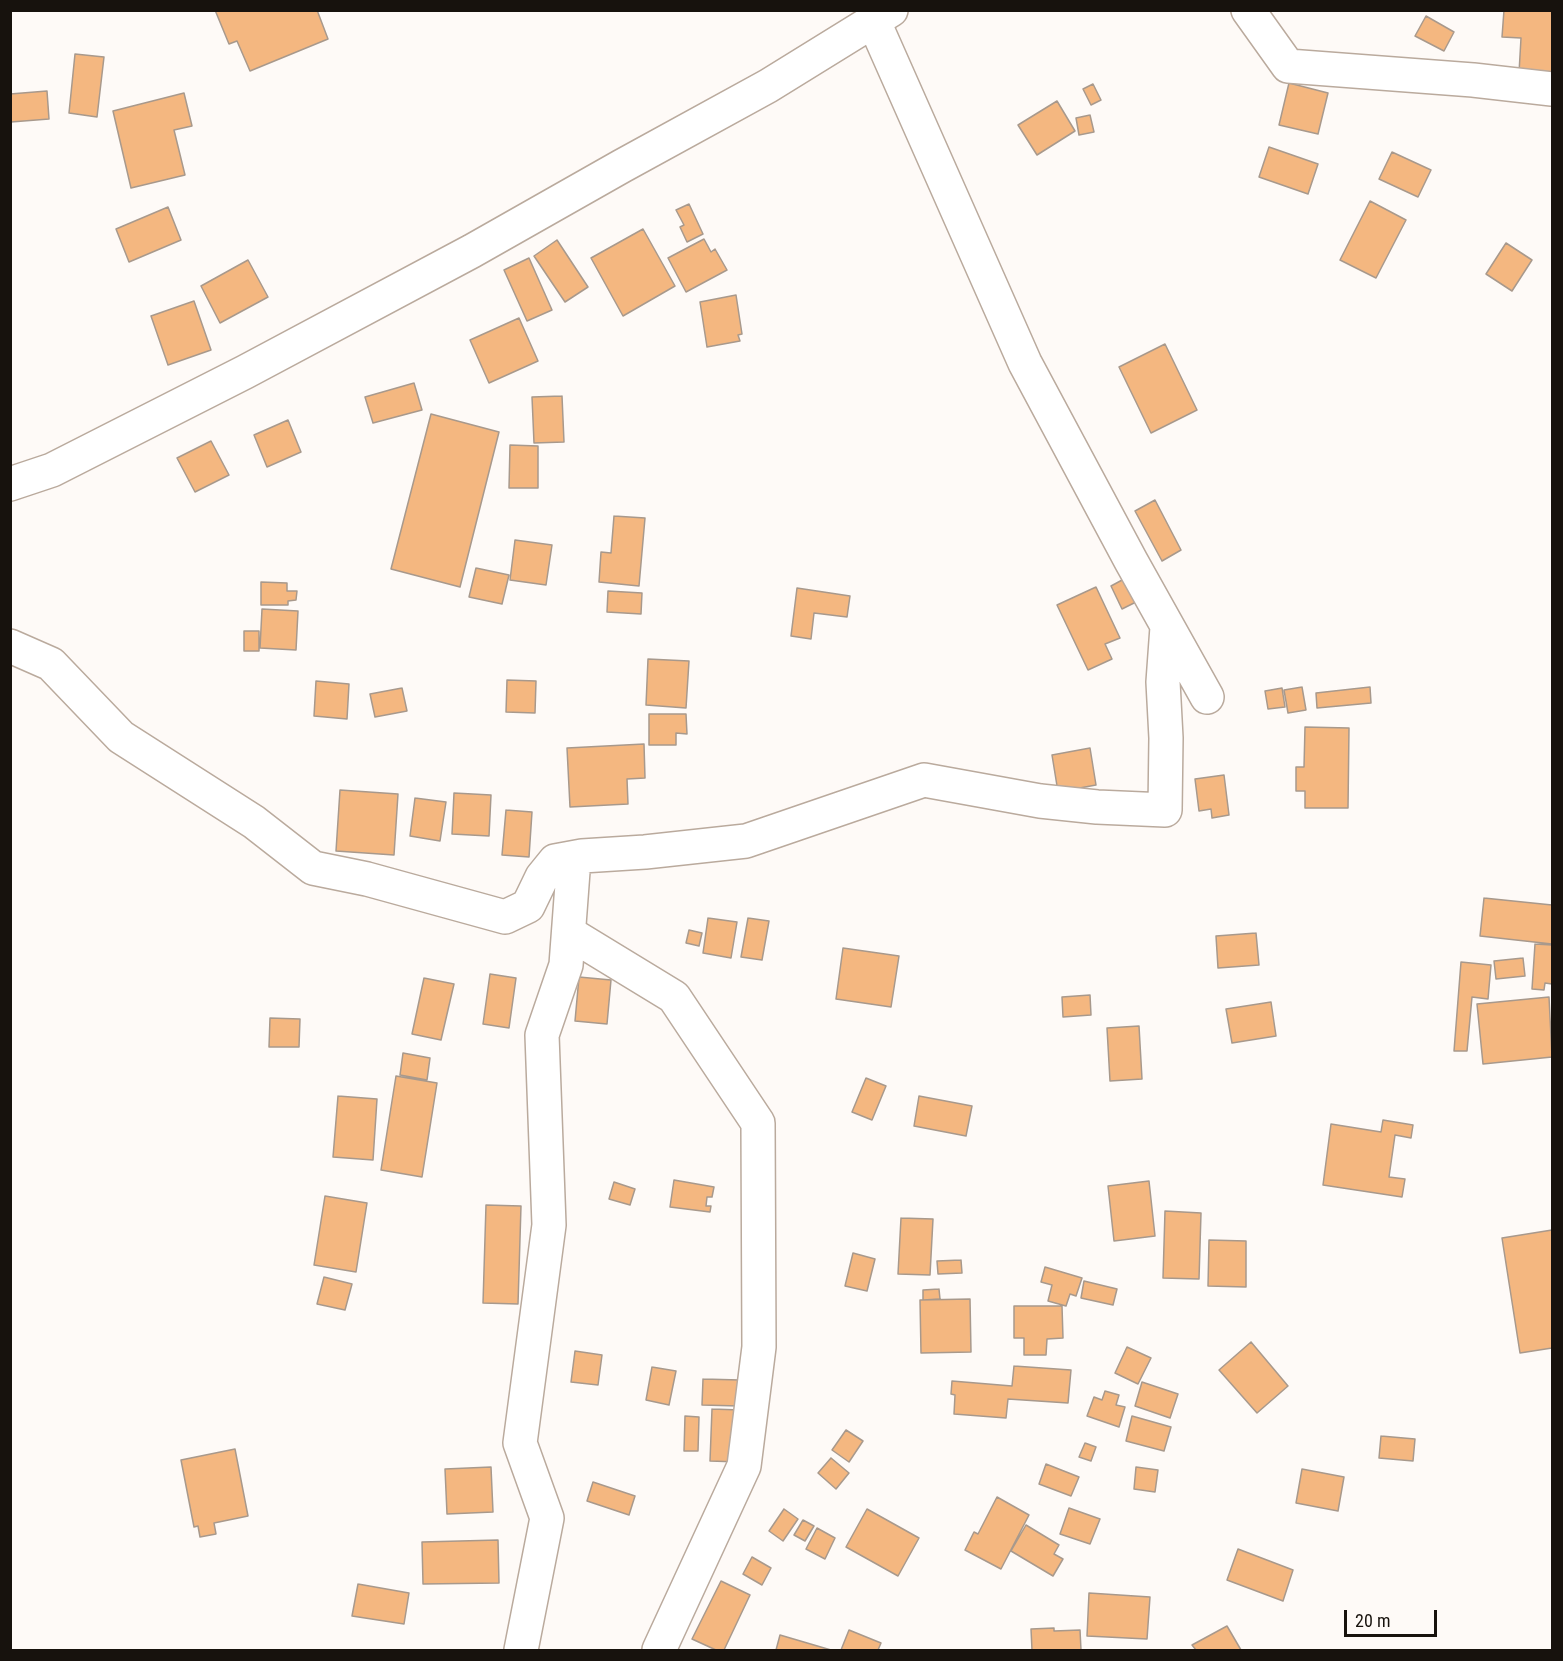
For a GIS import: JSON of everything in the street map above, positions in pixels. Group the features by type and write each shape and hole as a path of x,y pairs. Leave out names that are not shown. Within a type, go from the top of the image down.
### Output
{"street":[{"path":"1248,10 1288,66 1473,80 1552,89"},
{"path":"10,483 52,470 245,372 472,251 768,86 882,16 1025,363 1207,697"},
{"path":"10,646 51,664 121,737 254,822 313,868 367,879 505,917 528,906 542,877 555,861 746,841 924,780 1040,801 1097,807 1165,810 1166,738 1163,682 1167,627"},
{"path":"521,1650 547,1518 520,1443 549,1225 542,1035 566,965 574,858"},
{"path":"568,933 674,997 758,1123 759,1347 744,1466 659,1650"}],"building":[{"path":"215,10 317,10 328,39 250,71 237,41 229,44"},
{"path":"1504,10 1552,10 1552,75 1519,73 1521,38 1502,37"},
{"path":"1426,16 1454,32 1444,51 1415,36"},
{"path":"75,54 104,57 97,117 69,113"},
{"path":"1289,83 1328,93 1318,134 1279,125"},
{"path":"1093,84 1101,100 1091,105 1083,89"},
{"path":"47,91 49,119 11,122 10,94"},
{"path":"184,93 192,126 174,130 185,175 131,188 113,111"},
{"path":"1057,101 1075,131 1037,155 1018,125"},
{"path":"1090,115 1094,132 1079,135 1076,118"},
{"path":"1269,147 1318,164 1308,194 1259,177"},
{"path":"1392,152 1431,170 1418,197 1379,179"},
{"path":"1370,201 1406,220 1376,278 1340,260"},
{"path":"689,204 703,234 687,242 680,227 684,225 676,210"},
{"path":"168,207 181,240 129,262 116,229"},
{"path":"643,229 675,286 623,316 591,258"},
{"path":"704,239 711,252 715,249 727,270 686,292 668,258"},
{"path":"557,240 588,287 565,302 534,256"},
{"path":"1506,243 1532,260 1512,291 1486,274"},
{"path":"529,258 552,310 527,321 504,270"},
{"path":"248,260 268,297 220,323 201,286"},
{"path":"736,295 742,334 738,335 740,341 707,347 700,302"},
{"path":"194,301 211,350 168,365 151,316"},
{"path":"519,318 538,361 489,383 470,340"},
{"path":"1165,344 1197,410 1151,433 1119,367"},
{"path":"414,383 422,410 373,423 365,397"},
{"path":"562,396 564,442 534,443 532,397"},
{"path":"431,414 499,432 460,587 391,569"},
{"path":"288,420 301,452 267,467 254,435"},
{"path":"211,441 229,475 195,492 177,458"},
{"path":"510,445 538,446 538,488 509,488"},
{"path":"1155,500 1181,550 1162,561 1135,511"},
{"path":"614,516 645,518 639,586 599,582 601,552 611,553"},
{"path":"515,540 552,545 546,585 510,580"},
{"path":"476,568 509,575 502,604 469,597"},
{"path":"1124,579 1136,602 1122,609 1111,586"},
{"path":"261,582 287,583 287,591 297,591 296,600 288,601 288,605 261,605"},
{"path":"1096,587 1120,638 1105,644 1112,659 1088,670 1057,605"},
{"path":"797,588 850,596 847,617 814,613 811,639 791,636"},
{"path":"608,591 642,593 641,614 607,612"},
{"path":"262,609 298,611 296,650 260,648"},
{"path":"244,631 259,631 259,651 244,651"},
{"path":"648,659 689,661 686,708 646,705"},
{"path":"507,680 536,681 535,713 506,712"},
{"path":"316,681 349,684 347,719 314,716"},
{"path":"1302,687 1306,710 1288,713 1284,690"},
{"path":"1370,687 1371,703 1317,708 1316,693"},
{"path":"402,688 407,711 375,717 370,694"},
{"path":"1282,688 1285,707 1268,709 1265,691"},
{"path":"649,714 686,714 687,734 676,733 676,745 649,745"},
{"path":"1305,727 1349,728 1348,808 1305,808 1305,791 1296,791 1296,767 1304,767"},
{"path":"644,744 645,778 627,779 628,804 570,807 567,748"},
{"path":"1090,748 1096,785 1058,792 1052,755"},
{"path":"1224,775 1229,815 1212,818 1211,809 1199,811 1195,779"},
{"path":"340,790 398,794 394,855 336,851"},
{"path":"454,793 491,795 489,836 452,834"},
{"path":"415,798 446,802 440,841 410,836"},
{"path":"506,810 532,812 529,857 502,855"},
{"path":"1484,898 1552,905 1552,944 1480,936"},
{"path":"708,918 737,922 731,958 703,953"},
{"path":"748,918 769,921 762,960 741,957"},
{"path":"689,930 702,933 699,946 686,943"},
{"path":"1256,933 1259,965 1218,968 1216,936"},
{"path":"1535,944 1552,945 1552,984 1545,983 1544,990 1532,989"},
{"path":"843,948 899,956 891,1007 836,999"},
{"path":"1523,958 1525,976 1496,979 1494,961"},
{"path":"1461,962 1491,965 1488,999 1472,997 1467,1051 1454,1051"},
{"path":"490,974 516,978 509,1028 483,1024"},
{"path":"579,977 611,980 607,1024 575,1021"},
{"path":"424,978 454,984 441,1040 412,1034"},
{"path":"1090,995 1091,1015 1063,1017 1062,997"},
{"path":"1549,997 1552,1057 1483,1064 1477,1004"},
{"path":"1271,1002 1276,1036 1232,1043 1226,1009"},
{"path":"270,1018 300,1019 299,1047 269,1047"},
{"path":"1139,1026 1142,1079 1110,1081 1107,1028"},
{"path":"403,1053 430,1058 427,1080 400,1075"},
{"path":"396,1076 437,1083 422,1177 381,1170"},
{"path":"866,1078 886,1086 872,1120 852,1112"},
{"path":"338,1096 377,1099 373,1160 333,1157"},
{"path":"919,1096 972,1106 966,1136 914,1126"},
{"path":"1383,1120 1413,1125 1411,1138 1395,1135 1389,1177 1405,1179 1402,1197 1323,1185 1331,1124 1381,1132"},
{"path":"674,1180 714,1187 712,1197 707,1197 706,1206 711,1206 710,1212 670,1207"},
{"path":"1149,1181 1155,1236 1114,1241 1108,1186"},
{"path":"614,1182 635,1189 630,1205 609,1199"},
{"path":"325,1196 367,1203 356,1272 314,1265"},
{"path":"486,1205 521,1206 518,1304 483,1303"},
{"path":"1165,1211 1201,1213 1199,1279 1163,1278"},
{"path":"901,1218 933,1219 930,1275 898,1274"},
{"path":"1552,1230 1552,1348 1520,1353 1502,1238"},
{"path":"1209,1240 1246,1241 1246,1287 1208,1286"},
{"path":"853,1253 875,1259 867,1291 845,1286"},
{"path":"961,1260 962,1273 938,1274 937,1261"},
{"path":"1045,1267 1082,1278 1076,1296 1070,1294 1066,1306 1048,1301 1052,1285 1041,1282"},
{"path":"324,1277 352,1284 345,1310 317,1304"},
{"path":"1084,1281 1117,1289 1113,1305 1081,1298"},
{"path":"939,1289 940,1299 923,1300 923,1290"},
{"path":"970,1299 971,1352 921,1353 920,1300"},
{"path":"1014,1306 1062,1306 1063,1338 1047,1339 1046,1355 1024,1355 1024,1338 1014,1338"},
{"path":"1251,1342 1288,1386 1257,1413 1219,1370"},
{"path":"1127,1347 1151,1358 1138,1384 1115,1373"},
{"path":"575,1351 602,1355 598,1385 571,1382"},
{"path":"1014,1366 1071,1370 1068,1403 1008,1399 1006,1418 954,1414 955,1395 951,1394 952,1381 1012,1386"},
{"path":"652,1367 676,1371 669,1405 646,1400"},
{"path":"703,1379 740,1380 739,1406 702,1405"},
{"path":"1142,1382 1178,1394 1170,1418 1135,1406"},
{"path":"1105,1391 1119,1395 1116,1405 1125,1407 1119,1427 1087,1416 1094,1397 1102,1400"},
{"path":"712,1409 740,1410 739,1462 710,1461"},
{"path":"685,1416 699,1417 698,1451 684,1451"},
{"path":"1132,1416 1171,1427 1164,1451 1126,1441"},
{"path":"846,1430 863,1441 849,1462 832,1450"},
{"path":"1381,1436 1415,1439 1413,1461 1379,1458"},
{"path":"1085,1443 1096,1447 1091,1461 1079,1457"},
{"path":"235,1449 248,1516 214,1523 216,1534 200,1537 198,1526 194,1527 181,1460"},
{"path":"831,1458 849,1473 836,1489 818,1473"},
{"path":"1046,1464 1079,1477 1071,1496 1039,1484"},
{"path":"491,1467 493,1512 447,1514 445,1469"},
{"path":"1136,1467 1158,1470 1155,1492 1134,1489"},
{"path":"1302,1469 1344,1477 1338,1511 1296,1503"},
{"path":"593,1482 635,1496 629,1515 587,1501"},
{"path":"997,1497 1029,1515 1001,1569 965,1550 974,1532 978,1534"},
{"path":"1069,1508 1100,1519 1090,1544 1060,1534"},
{"path":"784,1509 798,1519 783,1541 769,1531"},
{"path":"867,1509 919,1538 898,1576 846,1547"},
{"path":"803,1520 814,1526 805,1541 794,1535"},
{"path":"1026,1525 1059,1545 1054,1554 1063,1559 1053,1576 1011,1551"},
{"path":"817,1528 835,1538 825,1559 806,1549"},
{"path":"498,1540 499,1583 423,1584 422,1542"},
{"path":"1238,1549 1293,1570 1283,1601 1227,1580"},
{"path":"752,1557 771,1568 762,1585 743,1574"},
{"path":"721,1581 750,1595 724,1650 716,1650 692,1639"},
{"path":"358,1584 409,1593 404,1624 352,1616"},
{"path":"1089,1593 1150,1597 1147,1639 1087,1636"},
{"path":"1227,1626 1241,1650 1196,1650 1192,1645"},
{"path":"1054,1628 1054,1631 1080,1630 1081,1650 1032,1650 1031,1629"},
{"path":"849,1630 881,1643 878,1650 841,1650"},
{"path":"780,1635 831,1650 776,1650"}]}
